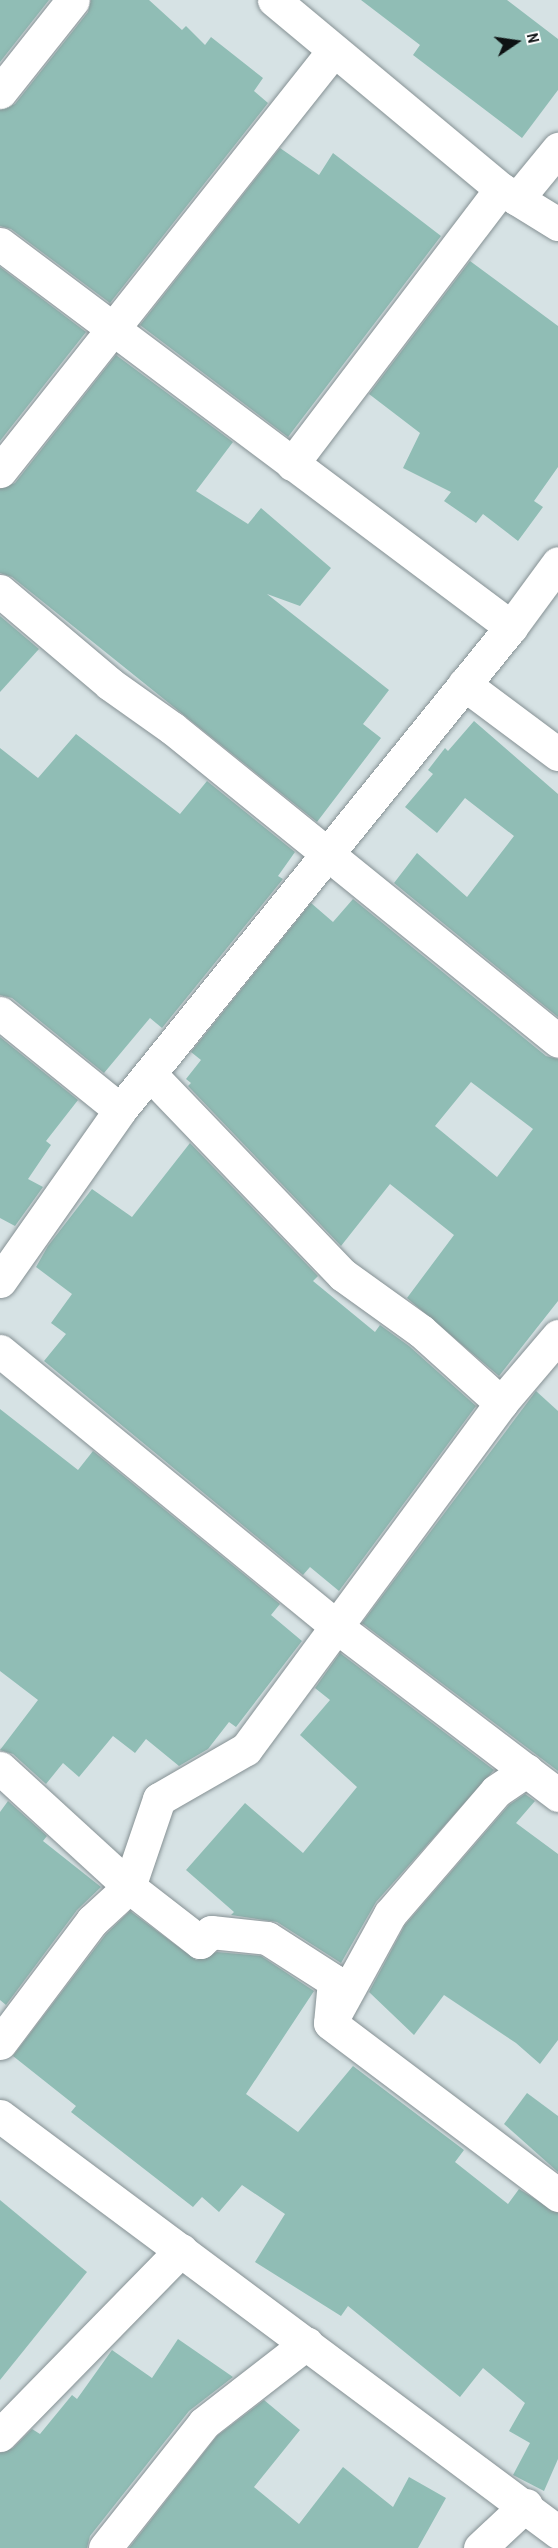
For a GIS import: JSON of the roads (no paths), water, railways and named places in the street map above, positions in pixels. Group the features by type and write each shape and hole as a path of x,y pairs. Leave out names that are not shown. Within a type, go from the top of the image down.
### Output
{"street":[{"path":"0,92 73,0"},
{"path":"274,0 509,194 558,224"},
{"path":"0,471 334,50"},
{"path":"292,464 509,194 558,149"},
{"path":"0,244 511,627"},
{"path":"0,1281 120,1110 151,1075 511,627 558,563"},
{"path":"0,591 558,1041"},
{"path":"464,684 558,754"},
{"path":"0,1013 120,1110"},
{"path":"151,1075 343,1275 421,1331 501,1403"},
{"path":"0,2043 92,1921 129,1887 159,1799 246,1749 501,1403 558,1335"},
{"path":"0,1352 338,1627 558,1795"},
{"path":"0,1768 129,1887 200,1942 211,1932 267,1938 334,1981 330,2023"},
{"path":"330,2023 390,1914 496,1791 526,1770"},
{"path":"330,2023 558,2195"},
{"path":"0,2116 307,2343 547,2515 480,2548"},
{"path":"0,2435 182,2250"},
{"path":"105,2548 204,2423 307,2343"}]}
